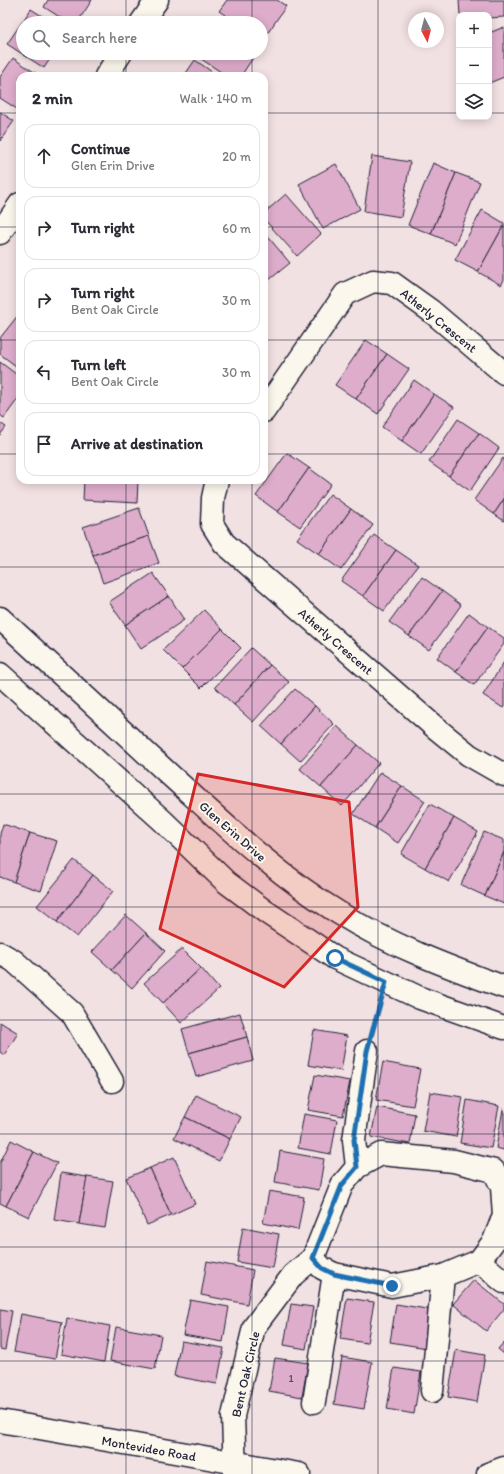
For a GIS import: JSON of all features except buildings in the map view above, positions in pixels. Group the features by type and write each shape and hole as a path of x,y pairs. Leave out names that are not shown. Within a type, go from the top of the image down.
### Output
{"street":[{"path":"147,16 157,0"},
{"path":"109,72 116,60"},
{"path":"0,234 16,210"},
{"name":"Atherly Crescent","path":"268,405 345,294 373,281 392,282 431,311 504,373"},
{"name":"Atherly Crescent","path":"216,484 213,498 212,524 224,542 437,729 469,755 504,775"},
{"name":"Glen Erin Drive","path":"0,618 241,840 290,879 339,913 385,938 442,963 504,987"},
{"path":"0,674 164,821 226,882 292,930 335,958 420,998 504,1028"},
{"path":"0,953 14,961 72,1013 112,1081"},
{"path":"357,1167 354,1140 367,1051"},
{"name":"Bent Oak Circle","path":"234,1468 233,1416 254,1327 293,1275 313,1258 342,1185 357,1167 382,1154 454,1161 499,1172 502,1187 504,1215 494,1240 480,1260"},
{"path":"313,1258 322,1268 334,1274 392,1286 443,1276 480,1260 504,1282"},
{"path":"314,1402 334,1274"},
{"path":"432,1392 443,1276"},
{"name":"Montevideo Road","path":"0,1421 234,1468 299,1474"},
{"path":"488,1474 504,1468"}],"path":[{"path":"367,1051 386,982"}],"highlighted area":[{"path":"198,774 349,802 358,907 284,987 160,929"}],"route":[{"path":"335,958 386,982 367,1051 354,1140 357,1167 342,1185 313,1258 322,1268 334,1274 392,1286"}]}
